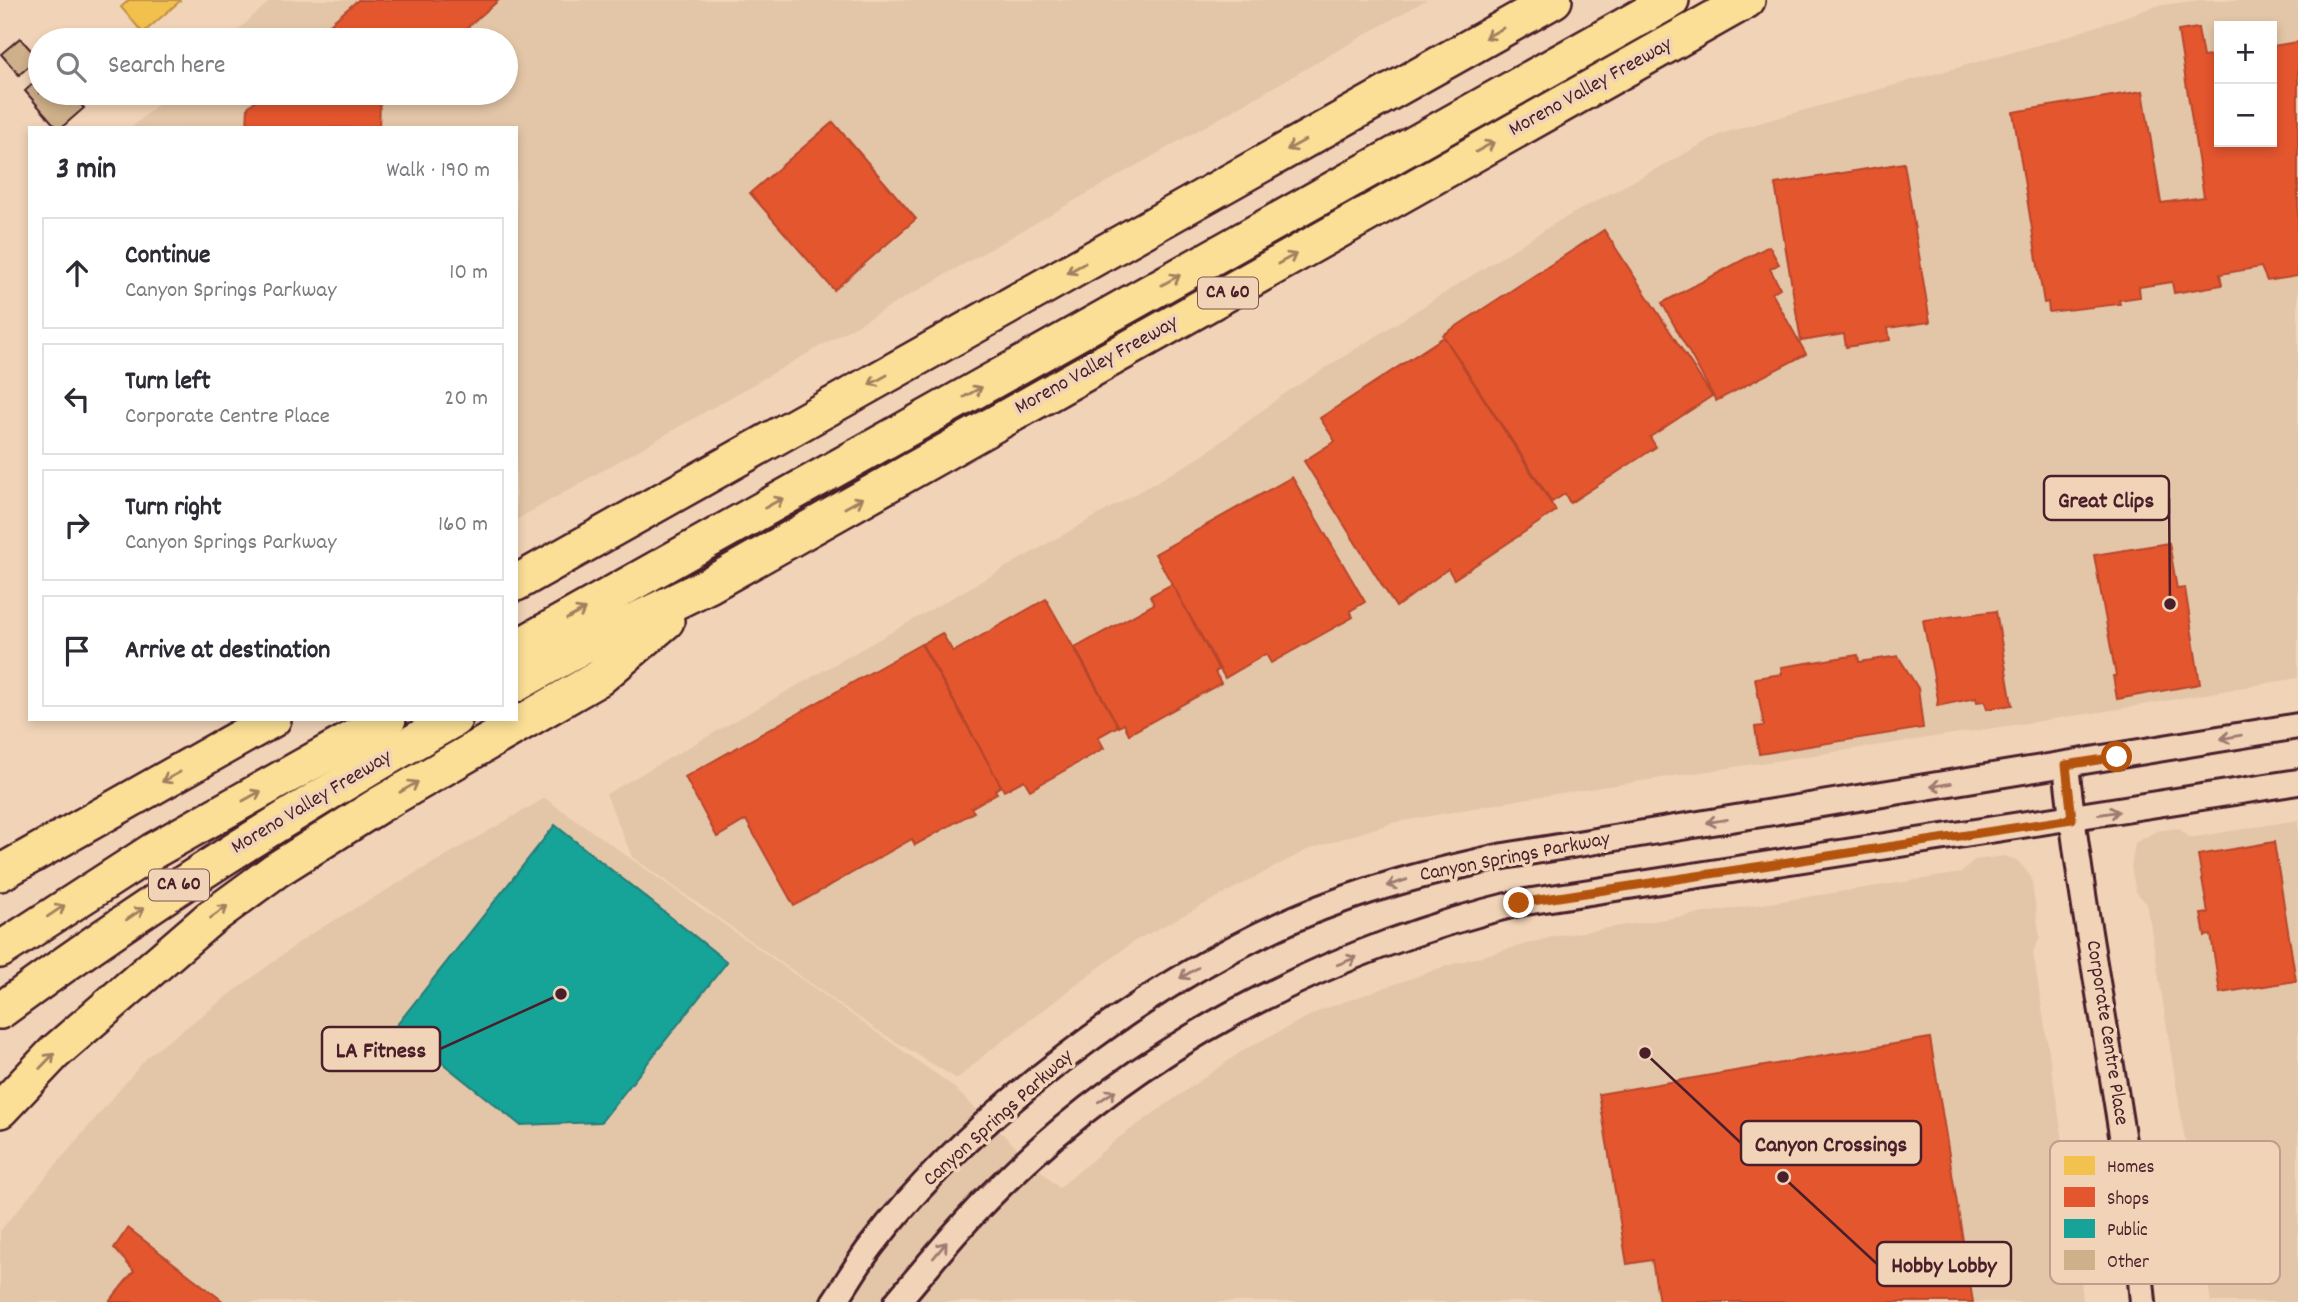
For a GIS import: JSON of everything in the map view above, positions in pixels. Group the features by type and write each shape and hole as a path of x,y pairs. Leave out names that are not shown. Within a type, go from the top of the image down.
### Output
{"highway":[{"path":"518,582 1554,0"},
{"path":"518,647 1671,0"},
{"name":"Moreno Valley Freeway","path":"518,683 580,648 709,585 1747,0"},
{"path":"0,1110 55,1052 209,919 276,870 379,805 598,678 709,585"},
{"path":"7,870 269,721"},
{"path":"0,950 153,851 384,721"},
{"name":"Moreno Valley Freeway","path":"0,1011 94,942 198,873 364,770 450,721"}],"street":[{"name":"Canyon Springs Parkway","path":"834,1302 872,1244 946,1161 1092,1035 1193,971 1297,917 1426,873 1504,856 2298,726"},
{"name":"Corporate Centre Place","path":"2066,765 2122,1141"},
{"path":"897,1302 999,1186 1082,1113 1223,1017 1283,985 1479,913 1519,903 2298,782"},
{"name":"Corporate Centre Place","path":"2142,1284 2143,1302"}],"shaded area":[{"path":"271,0 1426,0 518,519 518,126 133,126 157,105 518,105 518,28 240,28"},
{"path":"2199,0 2298,0 2298,678 2113,710 1523,799 1392,823 1307,850 1133,942 988,1052 957,1079 875,1029 632,857 606,794 1202,456 1281,396 1557,222 1723,133 2056,40 2156,6"},
{"path":"545,798 950,1084 1059,1188 1117,1139 1245,1049 1321,1010 1446,966 1556,936 1961,873 1974,860 2004,856 2017,860 2031,876 2040,938 2033,952 2063,1141 2050,1141 2050,1284 2082,1284 2083,1302 0,1302 0,1231 148,1056 309,935"},
{"path":"2298,820 2298,1302 2211,1302 2208,1284 2280,1284 2280,1141 2185,1141 2147,904 2136,892 2131,868 2135,843 2156,831 2179,828 2189,838"}],"building: Homes":[{"path":"129,0 180,1 149,28 139,28 121,7"}],"building: Shops":[{"path":"358,0 499,0 467,28 325,28"},
{"path":"2198,28 2203,57 2214,56 2214,147 2277,147 2277,45 2298,42 2298,276 2267,281 2261,267 2220,274 2222,285 2174,293 2172,282 2139,287 2140,297 2119,300 2120,304 2049,312 2048,302 2044,303 2013,112 2143,91 2161,203 2204,197 2178,31"},
{"path":"380,105 379,126 247,126 248,107"},
{"path":"833,122 916,219 834,290 750,193"},
{"path":"1904,163 1930,322 1888,328 1890,340 1846,347 1844,334 1801,341 1775,184"},
{"path":"1604,230 1712,396 1650,437 1656,447 1653,449 1570,503 1565,494 1552,502 1443,335"},
{"path":"1769,246 1779,264 1770,269 1780,288 1772,293 1806,354 1716,401 1662,303"},
{"path":"1444,337 1556,511 1454,579 1448,569 1396,607 1304,461 1335,441 1320,418"},
{"path":"1292,477 1365,602 1350,611 1353,617 1271,663 1266,654 1225,678 1155,554"},
{"path":"2169,543 2177,589 2185,588 2200,684 2117,699 2113,676 2116,676 2094,555"},
{"path":"1172,584 1219,670 1215,672 1221,683 1129,734 1124,724 1119,727 1075,648 1154,604 1150,596"},
{"path":"1046,599 1118,726 1098,737 1104,748 1030,790 1024,780 1004,791 922,644 942,633 953,652"},
{"path":"1996,611 2012,705 1987,709 1985,701 1977,702 1976,698 1937,706 1938,699 1923,620"},
{"path":"921,644 1001,786 995,790 997,793 971,808 974,812 915,845 912,839 794,906 746,820 717,837 685,777"},
{"path":"1858,655 1859,662 1898,656 1918,688 1923,728 1759,754 1755,727 1764,726 1755,678 1782,674 1781,667"},
{"path":"2274,842 2296,981 2220,993 2211,935 2205,936 2201,914 2208,913 2198,855"},
{"path":"1930,1038 1973,1302 1659,1302 1652,1260 1627,1264 1599,1094"},
{"path":"128,1228 224,1302 109,1302 134,1271 114,1248"}],"building: Public":[{"path":"555,825 727,962 601,1122 520,1125 396,1026"}],"building: Other":[{"path":"20,38 28,47 28,67 19,75 1,54"},
{"path":"37,105 81,105 84,108 63,126 55,126"}],"place":[{"name":"Great Clips","path":"2170,604"},
{"name":"LA Fitness","path":"561,994"},
{"name":"Canyon Crossings","path":"1645,1053"},
{"name":"Hobby Lobby","path":"1783,1177"}],"route":[{"path":"1519,903 2072,819 2066,765 2117,757"}]}
